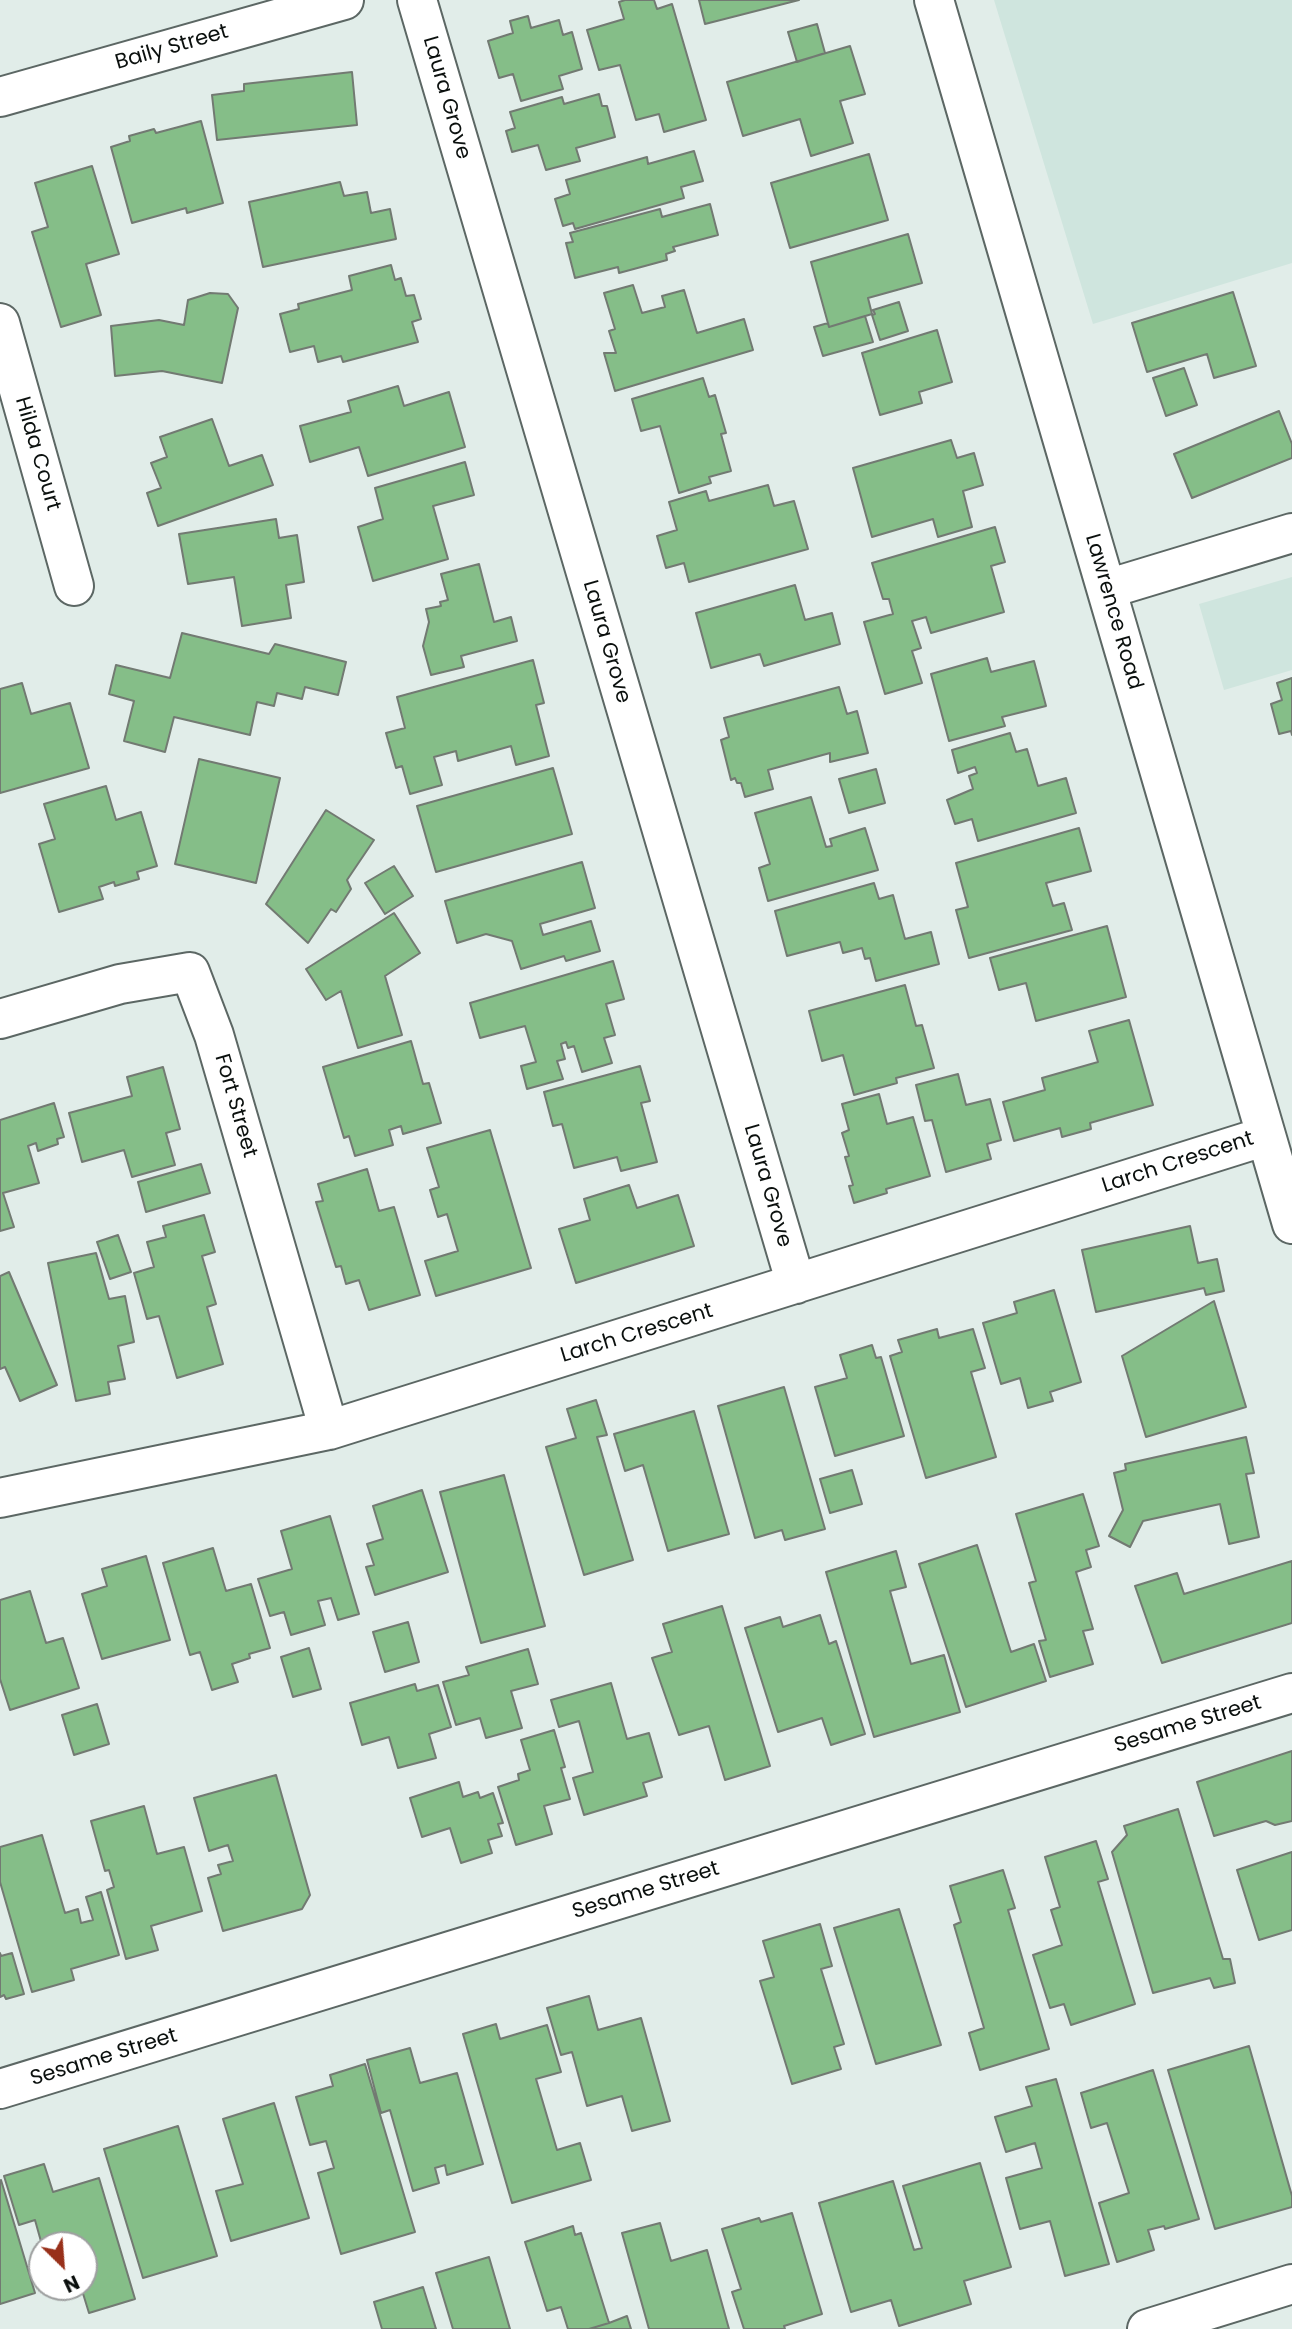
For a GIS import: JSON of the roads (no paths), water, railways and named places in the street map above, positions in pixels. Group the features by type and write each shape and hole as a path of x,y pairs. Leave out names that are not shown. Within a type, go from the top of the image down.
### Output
{"street":[{"name":"Baily Street","path":"0,97 344,0"},
{"name":"Laura Grove","path":"417,0 796,1284"},
{"name":"Lawrence Road","path":"934,0 1292,1224"},
{"name":"Hilda Court","path":"0,323 74,586"},
{"path":"1107,589 1292,533"},
{"name":"Fort Street","path":"0,1018 120,984 190,972 214,1035 329,1430"},
{"name":"Larch Crescent","path":"0,1498 329,1430 1266,1136"},
{"name":"Sesame Street","path":"0,2090 1292,1693"},
{"path":"1147,2329 1292,2284"}]}
